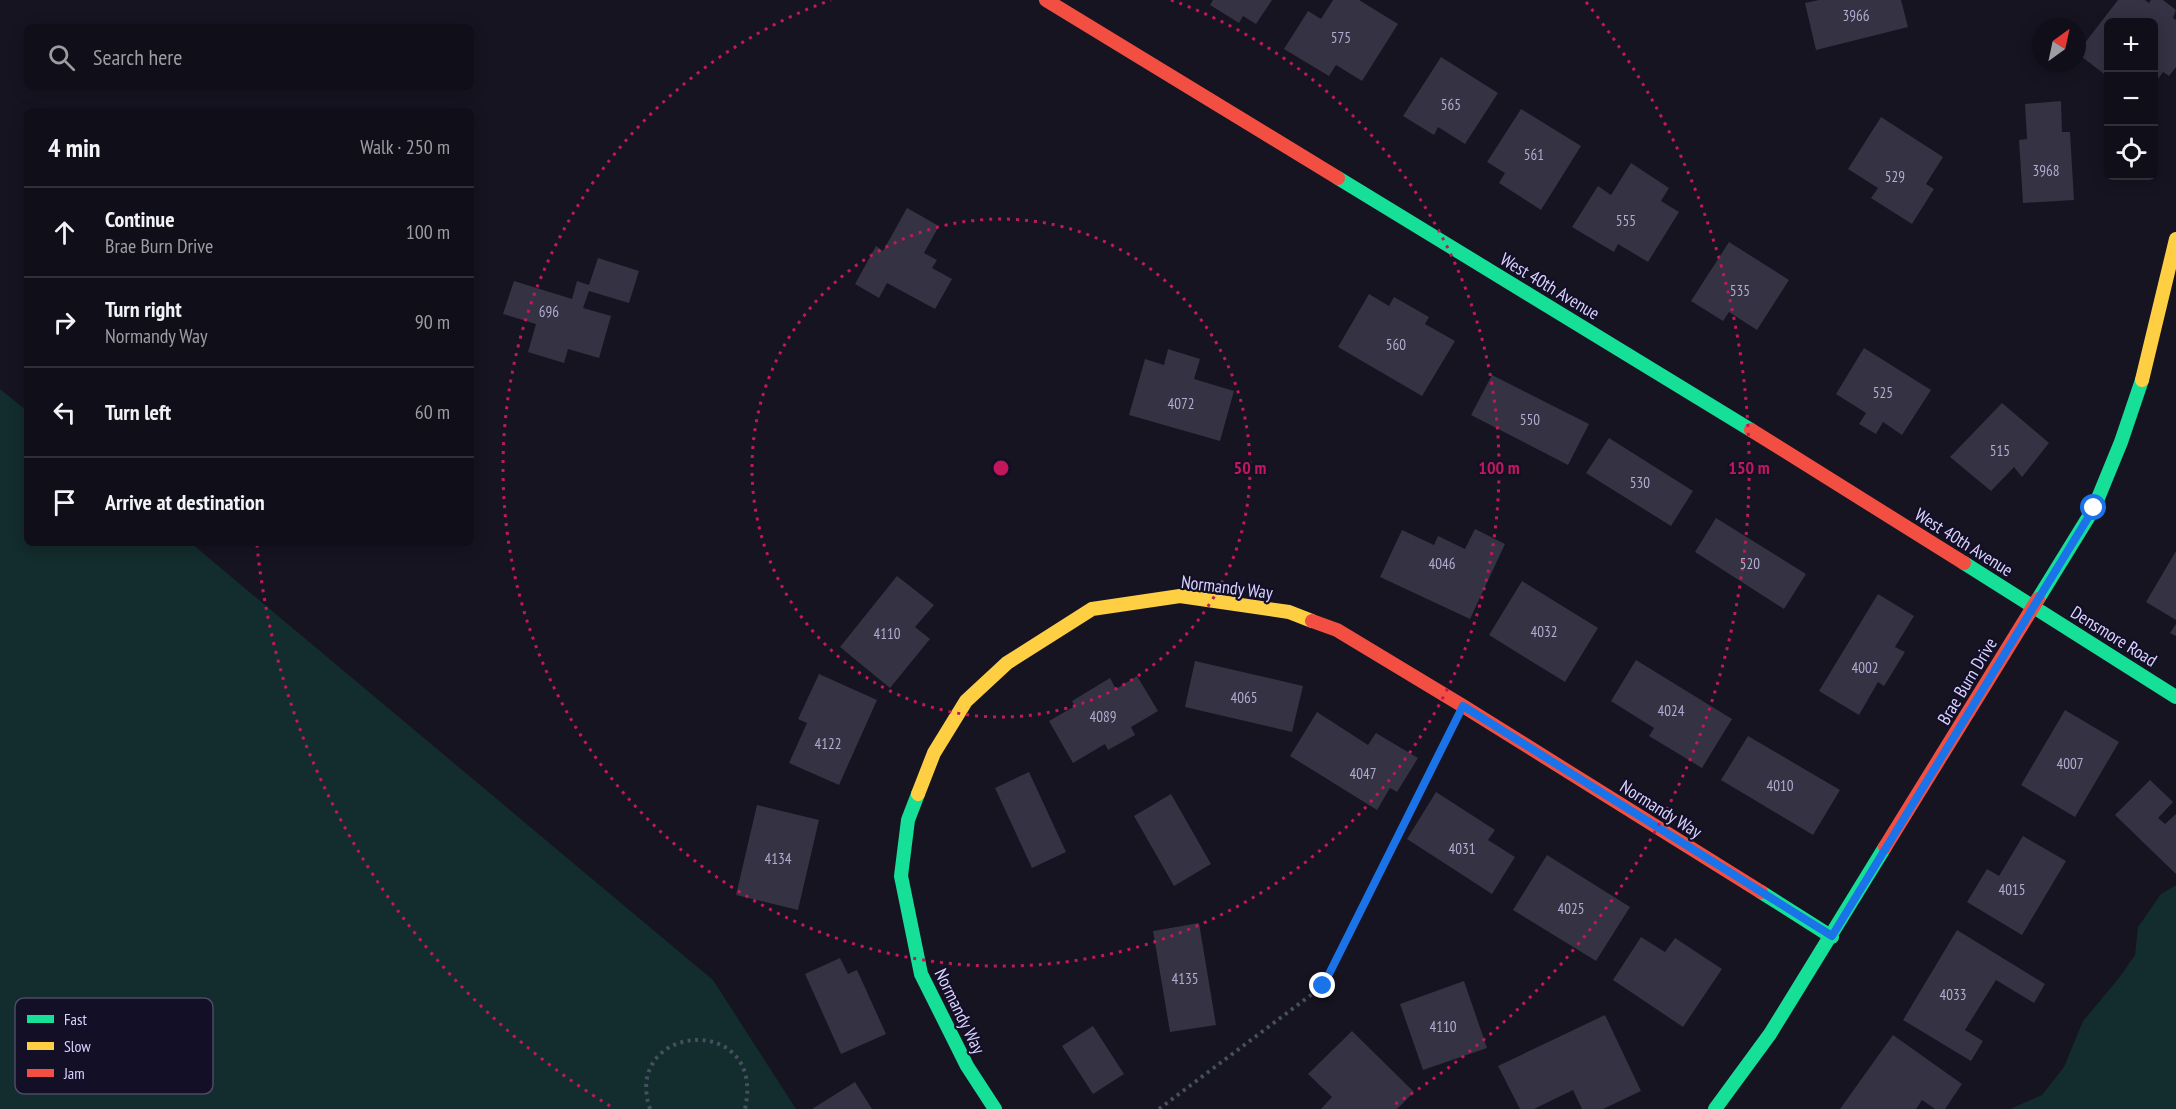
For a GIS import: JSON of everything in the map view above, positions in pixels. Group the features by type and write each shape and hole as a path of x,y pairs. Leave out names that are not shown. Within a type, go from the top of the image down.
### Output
{"street":[{"name":"West 40th Avenue","path":"1046,0 1755,432 2033,607"},
{"name":"Brae Burn Drive","path":"1715,1109 1770,1034 1832,936 2094,508 2121,447 2156,330 2176,239"},
{"name":"Normandy Way","path":"995,1109 967,1066 921,974 901,876 908,820 934,753 966,701 1007,663 1092,609 1180,596 1289,612 1336,630 1463,706 1832,936"},
{"name":"Densmore Road","path":"2033,607 2176,697"}],"path":[{"path":"1159,1109 1323,986 1463,706"},
{"path":"650,1109 646,1097 646,1081 651,1065 661,1052 675,1043 692,1038 710,1039 726,1047 738,1059 746,1074 749,1092 745,1109"}],"green space":[{"path":"0,389 24,409 24,546 195,546 713,980 796,1109 0,1109"},
{"path":"2176,885 2176,1109 2010,1109 2042,1095 2064,1067 2083,1021 2135,955 2138,927 2161,894"}],"building":[{"path":"1213,0 1272,0 1256,24 1243,16 1239,23 1210,5"},
{"path":"1333,0 1359,0 1398,24 1362,81 1336,65 1329,76 1284,49 1308,11 1321,19"},
{"path":"1819,0 1901,0 1908,27 1816,50 1805,3"},
{"path":"2118,0 2145,0 2149,3 2151,0 2163,0 2176,10 2173,18 2176,20 2176,67 2169,76 2163,72 2158,79 2158,18 2104,18"},
{"path":"2104,18 2104,74 2086,60 2086,41"},
{"path":"1441,57 1498,93 1465,144 1438,127 1434,135 1403,116"},
{"path":"2061,101 2062,132 2070,132 2074,200 2023,203 2019,140 2027,139 2025,104"},
{"path":"1521,109 1581,146 1541,210 1499,183 1505,173 1487,162"},
{"path":"1881,117 1943,157 1926,184 1934,189 1912,224 1871,198 1878,188 1848,169"},
{"path":"1631,163 1669,188 1661,201 1679,212 1648,262 1618,244 1614,252 1572,227 1598,186 1611,195"},
{"path":"907,208 939,226 924,253 937,260 932,268 952,279 935,309 887,283 879,298 855,284 876,246 883,251"},
{"path":"1729,242 1789,280 1757,330 1729,312 1723,321 1691,301"},
{"path":"598,258 639,271 629,303 589,291 583,308 611,316 599,358 568,349 564,363 528,352 536,324 503,314 514,281 572,299 577,281 589,285"},
{"path":"1369,294 1389,306 1394,297 1429,317 1425,324 1455,341 1422,396 1338,347"},
{"path":"1864,348 1931,390 1902,435 1883,422 1876,434 1859,424 1866,413 1836,394"},
{"path":"1168,349 1200,359 1194,379 1234,391 1220,441 1129,415 1145,359 1164,365"},
{"path":"1492,375 1589,424 1568,465 1471,415"},
{"path":"2002,403 2049,443 2022,477 2014,467 1991,491 1950,457"},
{"path":"1609,438 1693,491 1671,526 1586,473"},
{"path":"1716,518 1806,574 1784,609 1695,552"},
{"path":"1475,529 1505,544 1470,619 1380,577 1402,530 1434,545 1438,536 1465,549"},
{"path":"2176,551 2176,620 2146,602"},
{"path":"897,576 934,605 915,627 930,639 890,688 840,647"},
{"path":"1522,581 1598,628 1565,682 1489,635"},
{"path":"1878,594 1914,616 1895,647 1905,652 1884,686 1878,682 1859,715 1819,691"},
{"path":"2176,624 2176,636 2170,633"},
{"path":"1636,660 1732,719 1702,768 1649,736 1654,728 1611,701"},
{"path":"1195,661 1303,686 1292,732 1185,707"},
{"path":"819,674 877,700 839,785 789,763 807,723 798,719"},
{"path":"1137,676 1158,711 1131,727 1135,735 1108,750 1105,744 1073,763 1049,721 1075,706 1072,701 1110,678 1116,689"},
{"path":"2065,710 2119,742 2075,817 2021,785"},
{"path":"1317,712 1368,745 1376,733 1418,758 1397,792 1390,788 1377,810 1290,756"},
{"path":"1748,736 1840,790 1813,835 1721,780"},
{"path":"1029,772 1066,852 1032,868 995,788"},
{"path":"2150,780 2173,802 2158,818 2165,824 2176,814 2176,874 2115,815"},
{"path":"1436,792 1495,830 1488,840 1515,857 1492,894 1407,839"},
{"path":"1171,794 1211,864 1174,886 1134,816"},
{"path":"757,805 819,820 798,910 736,895"},
{"path":"2023,836 2066,861 2022,935 1967,902 1987,869 1999,876"},
{"path":"1547,855 1630,907 1596,961 1513,910"},
{"path":"1199,923 1216,1025 1170,1032 1153,931"},
{"path":"1957,930 2045,984 2034,1003 1996,980 1965,1030 1983,1041 1971,1061 1903,1020"},
{"path":"1641,937 1665,952 1675,938 1722,969 1683,1027 1613,980"},
{"path":"840,958 848,974 857,970 886,1034 841,1054 805,974"},
{"path":"1464,981 1487,1048 1423,1070 1400,1004"},
{"path":"1605,1015 1641,1091 1603,1109 1582,1109 1573,1090 1534,1109 1520,1109 1498,1066"},
{"path":"1093,1026 1124,1074 1093,1094 1062,1046"},
{"path":"1352,1031 1414,1092 1397,1109 1321,1109 1332,1097 1308,1074"},
{"path":"1893,1035 1962,1084 1945,1109 1935,1109 1922,1100 1916,1109 1840,1109"},
{"path":"855,1082 872,1109 812,1109"}],"traffic: fast":[{"path":"1338,178 1751,430"},
{"path":"2038,599 2094,508 2121,442 2142,380"},
{"path":"1964,563 2176,697"},
{"path":"918,794 908,820 901,876 921,974 967,1066 995,1109"},
{"path":"1715,1109 1770,1034 1885,847"},
{"path":"1761,892 1832,937"}],"traffic: slow":[{"path":"2142,380 2176,239"},
{"path":"918,794 934,753 966,701 1007,663 1092,609 1180,596 1289,612 1312,621"}],"traffic: jam":[{"path":"1046,0 1338,178"},
{"path":"1751,430 1964,563"},
{"path":"1885,847 2038,599"},
{"path":"1312,621 1337,630 1463,706 1761,892"}],"route":[{"path":"1323,986 1463,706 1832,936 2094,508"}]}
